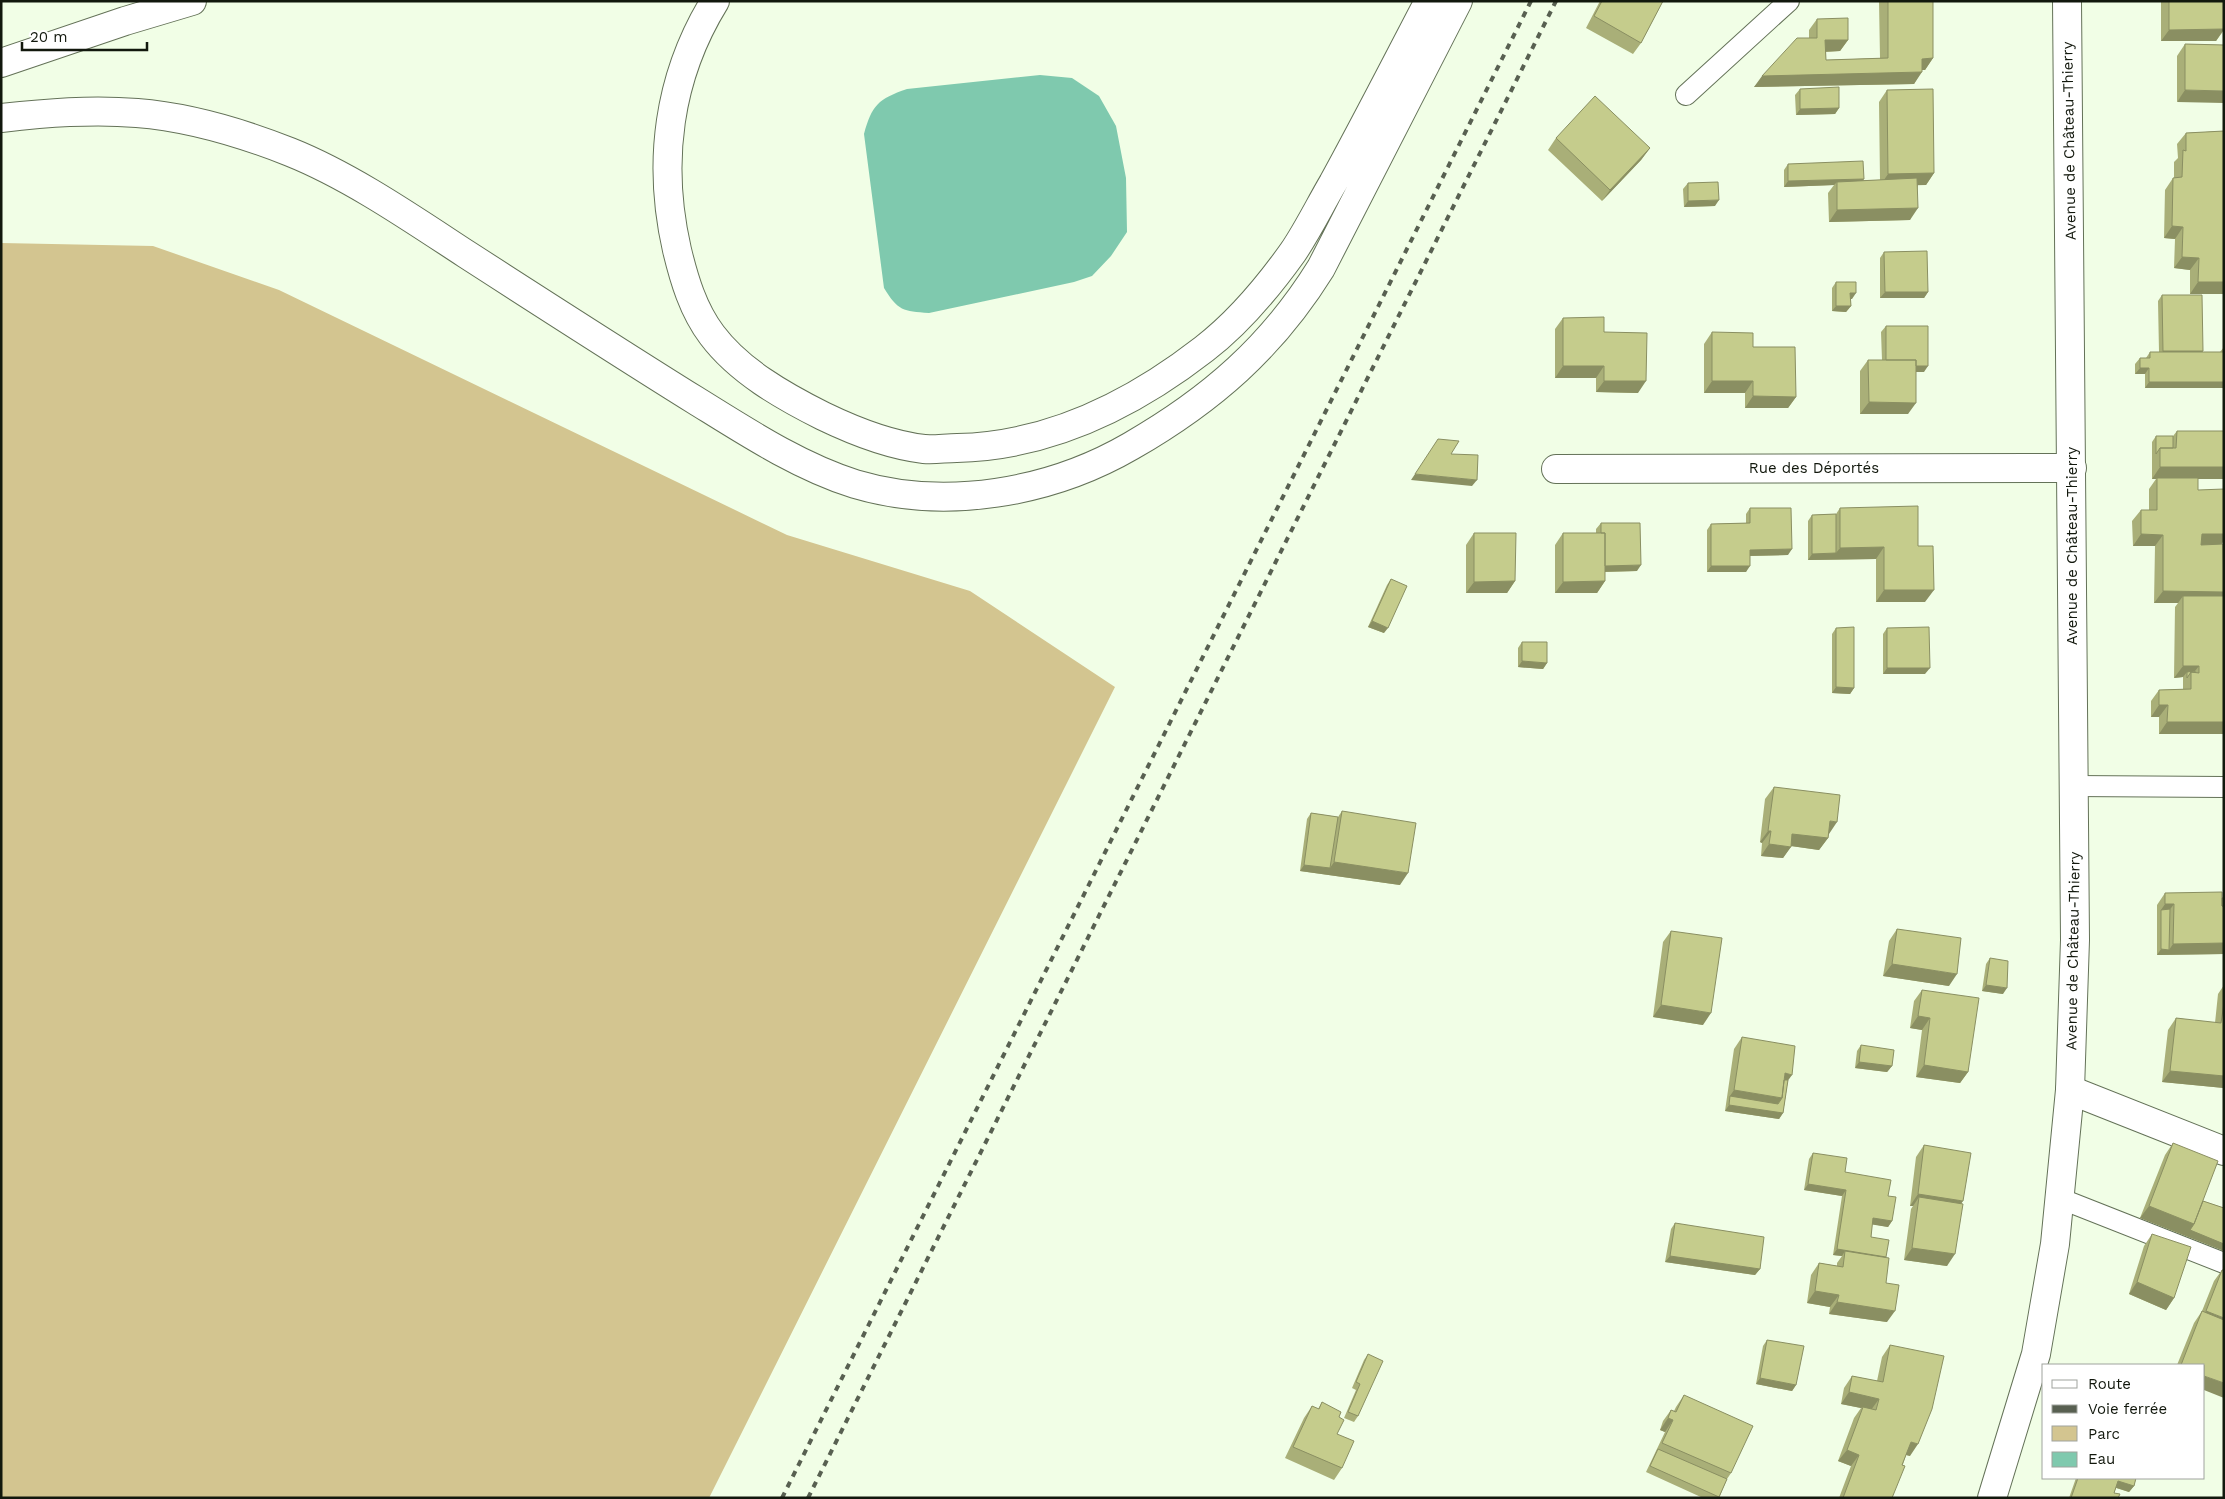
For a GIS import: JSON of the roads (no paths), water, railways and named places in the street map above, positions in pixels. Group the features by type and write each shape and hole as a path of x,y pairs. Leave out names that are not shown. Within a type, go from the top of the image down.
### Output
{"main road":[{"path":"1,63 125,21 192,1"},
{"path":"715,1 696,36 683,71 673,104 667,141 667,182 672,228 682,272 695,306 712,334 732,357 763,382 801,405 840,424 881,440 924,449 994,446 1020,442 1068,429 1116,406 1206,348 1252,304 1294,250 1348,156 1429,1"},
{"path":"1,118 88,111 138,113 190,121 291,152 400,211 712,411 827,474 858,485 922,497 972,496 1064,477 1112,457 1155,433 1198,404 1234,375 1300,302 1321,268 1458,1"},
{"name":"Avenue de Château-Thierry","path":"1992,1498 2036,1354 2055,1244 2070,1090 2075,940 2068,1"},
{"name":"Rue des Déportés","path":"1556,469 2072,468"},
{"path":"2070,1090 2224,1151"}],"lane":[{"path":"1686,95 1789,1"},
{"path":"2074,786 2224,787"},
{"path":"2059,1198 2224,1263"}],"water":[{"path":"1040,75 1072,78 1099,96 1116,126 1126,178 1127,232 1111,256 1092,276 1074,282 929,313 902,308 893,301 884,288 864,134 873,110 889,96 907,89"}],"railway":[{"path":"782,1498 1531,1"},
{"path":"808,1498 1556,1"}]}
